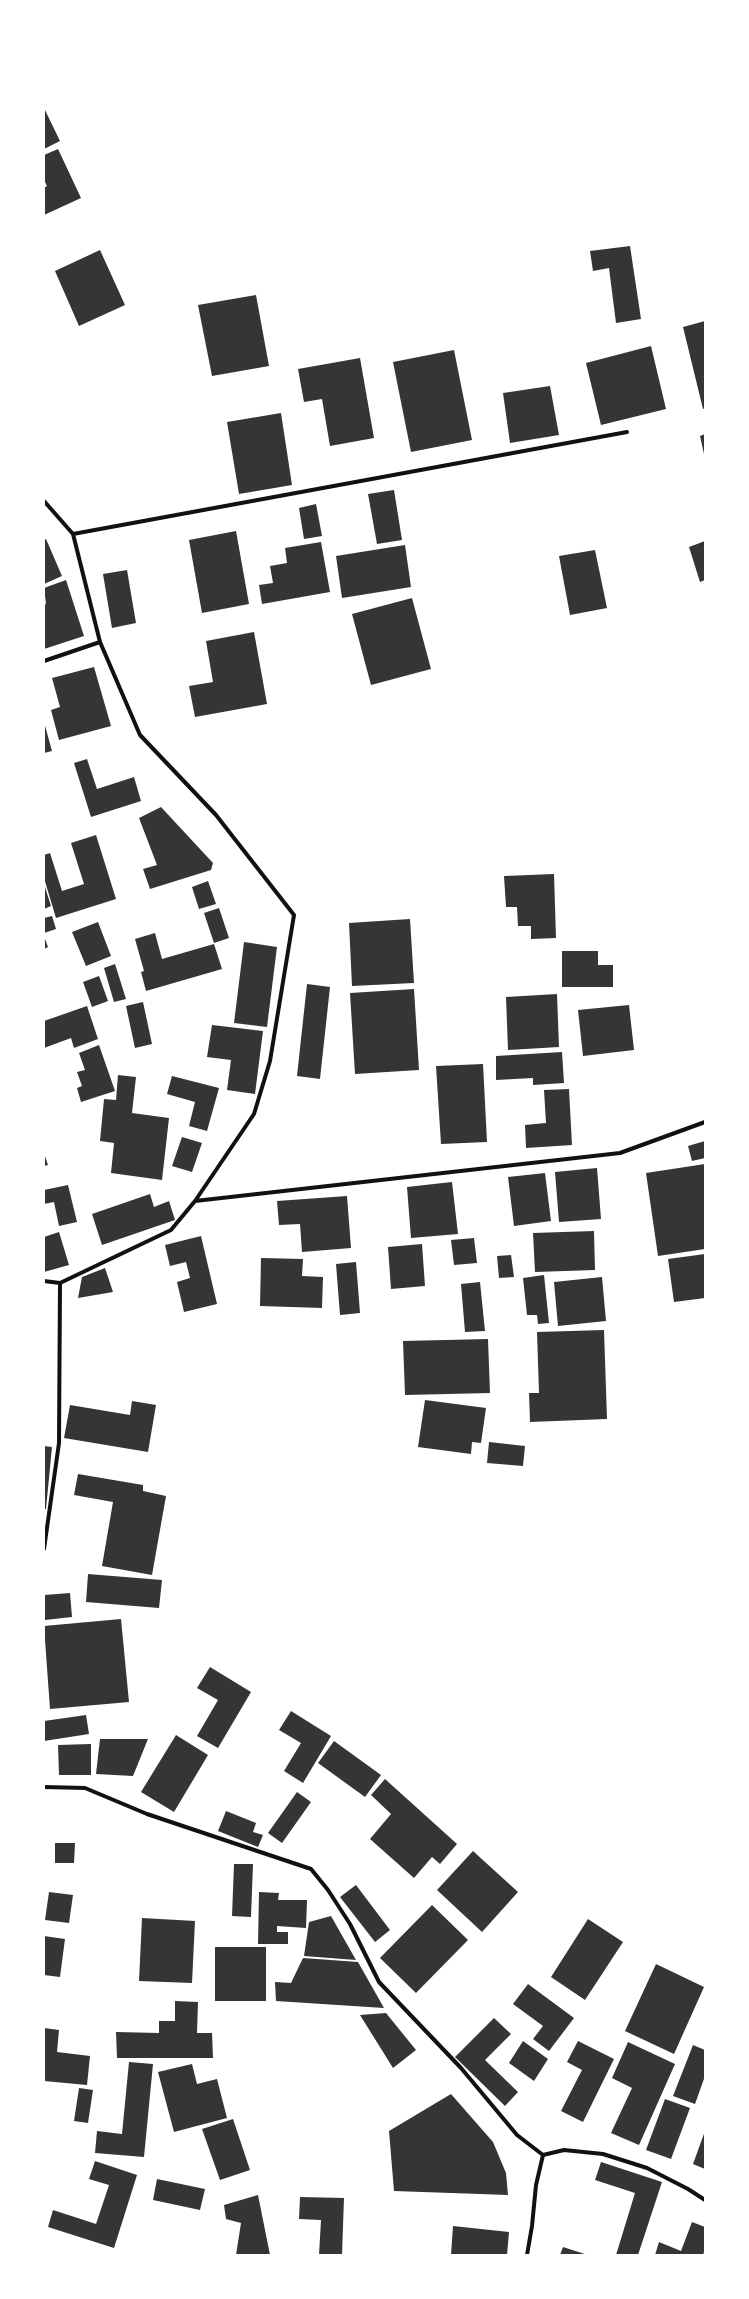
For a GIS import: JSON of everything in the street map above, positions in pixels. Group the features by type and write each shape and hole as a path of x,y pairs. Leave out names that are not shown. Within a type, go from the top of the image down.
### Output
{"street":[{"path":"73,534 627,432"},
{"path":"44,501 73,534 100,642 140,735 216,815 294,915 270,1061 254,1114 195,1201 171,1230 60,1282 44,1281"},
{"path":"44,661 100,642"},
{"path":"195,1201 620,1153 705,1122"},
{"path":"44,1549 59,1443 60,1282"},
{"path":"44,1787 85,1788 147,1814 311,1869 328,1890 350,1924 379,1982 461,2068 518,2135 543,2155"},
{"path":"543,2155 564,2150 603,2154 647,2168 688,2189 705,2200"},
{"path":"527,2255 532,2226 536,2185 543,2155"}],"building":[{"path":"44,108 60,141 44,149"},
{"path":"58,149 81,198 44,215 44,188 47,186 44,180 44,155"},
{"path":"630,246 641,319 616,323 609,268 593,271 590,251"},
{"path":"100,250 125,305 79,326 55,271"},
{"path":"256,295 269,366 212,376 198,305"},
{"path":"705,321 705,408 703,409 683,327"},
{"path":"651,346 666,409 601,425 586,363"},
{"path":"454,350 472,440 411,452 393,362"},
{"path":"360,358 374,438 330,446 322,399 304,402 298,369"},
{"path":"550,386 559,435 510,443 503,393"},
{"path":"281,413 292,485 239,494 227,422"},
{"path":"705,434 705,454 704,454 700,436"},
{"path":"394,490 402,540 377,544 368,494"},
{"path":"316,504 322,536 304,539 299,508"},
{"path":"236,531 249,604 202,613 189,540"},
{"path":"46,539 62,576 44,584 44,540"},
{"path":"705,541 705,580 700,582 689,547"},
{"path":"321,542 330,592 262,604 259,585 273,583 270,566 287,563 285,548"},
{"path":"405,545 411,587 342,598 336,556"},
{"path":"595,550 607,608 570,615 559,556"},
{"path":"127,570 136,623 112,628 103,574"},
{"path":"66,580 84,636 44,649 44,605 46,604 44,588"},
{"path":"412,598 431,669 371,685 352,614"},
{"path":"254,632 267,704 195,717 189,686 213,682 206,641"},
{"path":"94,667 111,726 59,740 51,710 60,707 52,678"},
{"path":"44,722 52,751 44,753"},
{"path":"87,759 97,789 134,777 141,801 91,817 74,763"},
{"path":"161,807 213,863 211,870 150,889 143,869 157,865 139,818"},
{"path":"96,835 116,899 56,918 44,878 44,855 50,853 62,891 84,884 71,843"},
{"path":"554,874 556,938 531,939 531,926 518,926 517,907 506,907 504,876"},
{"path":"208,881 216,904 199,909 192,887"},
{"path":"44,884 51,906 44,909"},
{"path":"219,908 229,938 214,943 204,913"},
{"path":"52,916 56,929 44,933 44,918"},
{"path":"410,919 414,983 352,986 349,923"},
{"path":"98,922 111,956 86,966 72,932"},
{"path":"155,933 162,959 214,944 222,969 146,991 141,972 144,971 135,939"},
{"path":"44,936 48,947 44,949"},
{"path":"244,942 277,947 267,1027 234,1023"},
{"path":"562,951 598,951 598,965 613,965 613,987 562,987"},
{"path":"115,964 126,999 114,1002 104,968"},
{"path":"99,976 108,1001 92,1007 83,982"},
{"path":"307,984 330,987 320,1079 297,1076"},
{"path":"414,989 419,1070 355,1074 350,993"},
{"path":"557,994 559,1047 508,1050 506,997"},
{"path":"143,1002 152,1044 135,1048 126,1006"},
{"path":"629,1005 634,1050 583,1056 578,1010"},
{"path":"87,1006 98,1039 74,1048 71,1038 44,1048 44,1021"},
{"path":"212,1025 263,1031 255,1094 227,1090 231,1060 207,1057"},
{"path":"99,1045 115,1091 81,1102 77,1088 82,1086 77,1072 85,1070 79,1053"},
{"path":"562,1052 564,1083 533,1085 533,1078 496,1080 496,1056"},
{"path":"483,1064 487,1142 441,1144 436,1066"},
{"path":"118,1075 136,1077 132,1113 169,1118 162,1180 111,1173 114,1143 100,1141 104,1099 116,1100"},
{"path":"172,1076 219,1088 207,1131 189,1126 195,1102 167,1094"},
{"path":"569,1089 572,1145 526,1148 525,1125 546,1123 544,1090"},
{"path":"182,1137 202,1143 192,1172 172,1166"},
{"path":"705,1141 705,1158 692,1161 688,1146"},
{"path":"44,1153 48,1165 44,1166"},
{"path":"705,1164 705,1249 658,1256 646,1173"},
{"path":"597,1168 601,1219 559,1222 555,1172"},
{"path":"545,1173 551,1221 514,1226 508,1177"},
{"path":"452,1182 458,1234 411,1238 407,1187"},
{"path":"68,1185 77,1222 59,1226 54,1202 44,1204 44,1190"},
{"path":"150,1194 154,1207 169,1201 175,1220 102,1245 92,1214"},
{"path":"347,1196 351,1248 302,1252 300,1224 279,1225 277,1201"},
{"path":"594,1231 595,1270 535,1272 533,1233"},
{"path":"59,1232 69,1265 44,1272 44,1237"},
{"path":"201,1236 217,1304 184,1312 177,1282 190,1278 186,1262 170,1266 165,1245"},
{"path":"474,1238 477,1263 454,1265 451,1240"},
{"path":"422,1244 425,1286 391,1289 388,1247"},
{"path":"705,1254 705,1298 674,1302 668,1259"},
{"path":"511,1255 514,1277 499,1278 497,1256"},
{"path":"261,1258 303,1259 302,1276 323,1277 322,1308 260,1306"},
{"path":"356,1262 360,1313 340,1315 336,1264"},
{"path":"105,1268 113,1292 78,1298 82,1277"},
{"path":"544,1275 549,1323 538,1324 537,1315 527,1315 523,1278"},
{"path":"602,1277 606,1321 558,1326 554,1282"},
{"path":"480,1282 485,1331 465,1332 461,1284"},
{"path":"604,1330 607,1419 530,1422 529,1393 539,1393 537,1332"},
{"path":"488,1339 490,1393 405,1395 403,1341"},
{"path":"425,1400 486,1408 481,1443 472,1442 471,1454 418,1447"},
{"path":"132,1401 156,1405 148,1452 64,1438 70,1405 130,1415"},
{"path":"489,1442 525,1446 523,1466 487,1463"},
{"path":"44,1446 52,1447 46,1509 44,1509"},
{"path":"78,1474 143,1485 143,1491 166,1496 152,1575 102,1566 113,1502 74,1495"},
{"path":"88,1574 162,1580 159,1608 86,1602"},
{"path":"70,1593 72,1617 45,1620 44,1595"},
{"path":"121,1619 129,1702 50,1709 44,1626"},
{"path":"210,1667 251,1692 218,1748 197,1736 218,1700 197,1688"},
{"path":"291,1711 331,1736 303,1783 284,1771 301,1743 279,1730"},
{"path":"86,1715 89,1734 44,1741 44,1721"},
{"path":"176,1735 208,1755 174,1812 141,1792"},
{"path":"100,1739 148,1739 133,1776 96,1774"},
{"path":"334,1741 381,1775 365,1797 318,1763"},
{"path":"91,1744 91,1775 59,1775 58,1745"},
{"path":"385,1779 457,1844 440,1864 432,1857 414,1878 370,1839 391,1814 371,1795"},
{"path":"297,1792 311,1802 282,1843 268,1833"},
{"path":"226,1811 256,1823 253,1832 263,1835 258,1847 218,1831"},
{"path":"55,1843 75,1843 74,1863 55,1863"},
{"path":"473,1851 518,1892 482,1932 437,1890"},
{"path":"234,1864 253,1864 251,1917 232,1916"},
{"path":"356,1885 390,1930 375,1942 340,1897"},
{"path":"49,1892 73,1895 69,1923 45,1920"},
{"path":"259,1892 279,1893 278,1900 307,1900 306,1928 277,1926 277,1932 288,1932 288,1944 258,1944"},
{"path":"432,1905 468,1940 416,1993 380,1958"},
{"path":"331,1916 356,1960 304,1956 309,1922"},
{"path":"142,1918 195,1921 192,1983 139,1981"},
{"path":"588,1919 623,1942 585,2000 551,1977"},
{"path":"44,1936 65,1939 60,1977 44,1975"},
{"path":"215,1947 266,1947 266,2001 215,2001"},
{"path":"303,1958 358,1962 384,2008 276,2001 275,1982 291,1983"},
{"path":"656,1964 704,1987 674,2054 625,2031"},
{"path":"528,1984 574,2018 549,2051 533,2039 543,2026 513,2004"},
{"path":"175,2001 198,2002 197,2033 212,2033 213,2058 117,2058 116,2032 159,2033 159,2021 175,2021"},
{"path":"386,2013 416,2050 393,2068 360,2015"},
{"path":"494,2018 511,2034 485,2060 518,2092 505,2106 455,2057"},
{"path":"44,2028 59,2030 57,2052 90,2056 87,2085 44,2081"},
{"path":"523,2041 548,2059 534,2081 509,2063"},
{"path":"578,2041 614,2059 583,2122 561,2111 582,2070 567,2062"},
{"path":"628,2042 675,2064 639,2145 611,2133 632,2088 612,2078"},
{"path":"693,2045 705,2050 705,2076 695,2104 673,2096"},
{"path":"129,2062 153,2064 144,2157 95,2153 97,2131 122,2134"},
{"path":"192,2064 197,2084 217,2079 227,2118 174,2132 158,2072"},
{"path":"79,2088 93,2090 88,2123 74,2121"},
{"path":"451,2094 493,2142 506,2173 508,2195 394,2191 389,2131"},
{"path":"665,2099 690,2108 671,2159 646,2150"},
{"path":"233,2119 250,2170 220,2180 202,2129"},
{"path":"705,2131 705,2169 693,2164"},
{"path":"95,2161 137,2175 114,2248 48,2227 53,2210 96,2224 109,2185 89,2179"},
{"path":"601,2162 662,2182 638,2255 616,2255 635,2193 595,2180"},
{"path":"157,2179 205,2189 200,2210 153,2200"},
{"path":"258,2195 270,2255 236,2255 241,2223 226,2219 224,2205"},
{"path":"300,2197 344,2198 342,2255 319,2255 321,2220 299,2219"},
{"path":"692,2222 705,2227 705,2249 703,2255 655,2255 659,2242 681,2251"},
{"path":"453,2226 509,2232 507,2255 451,2255"},
{"path":"563,2247 588,2255 560,2255"}]}
